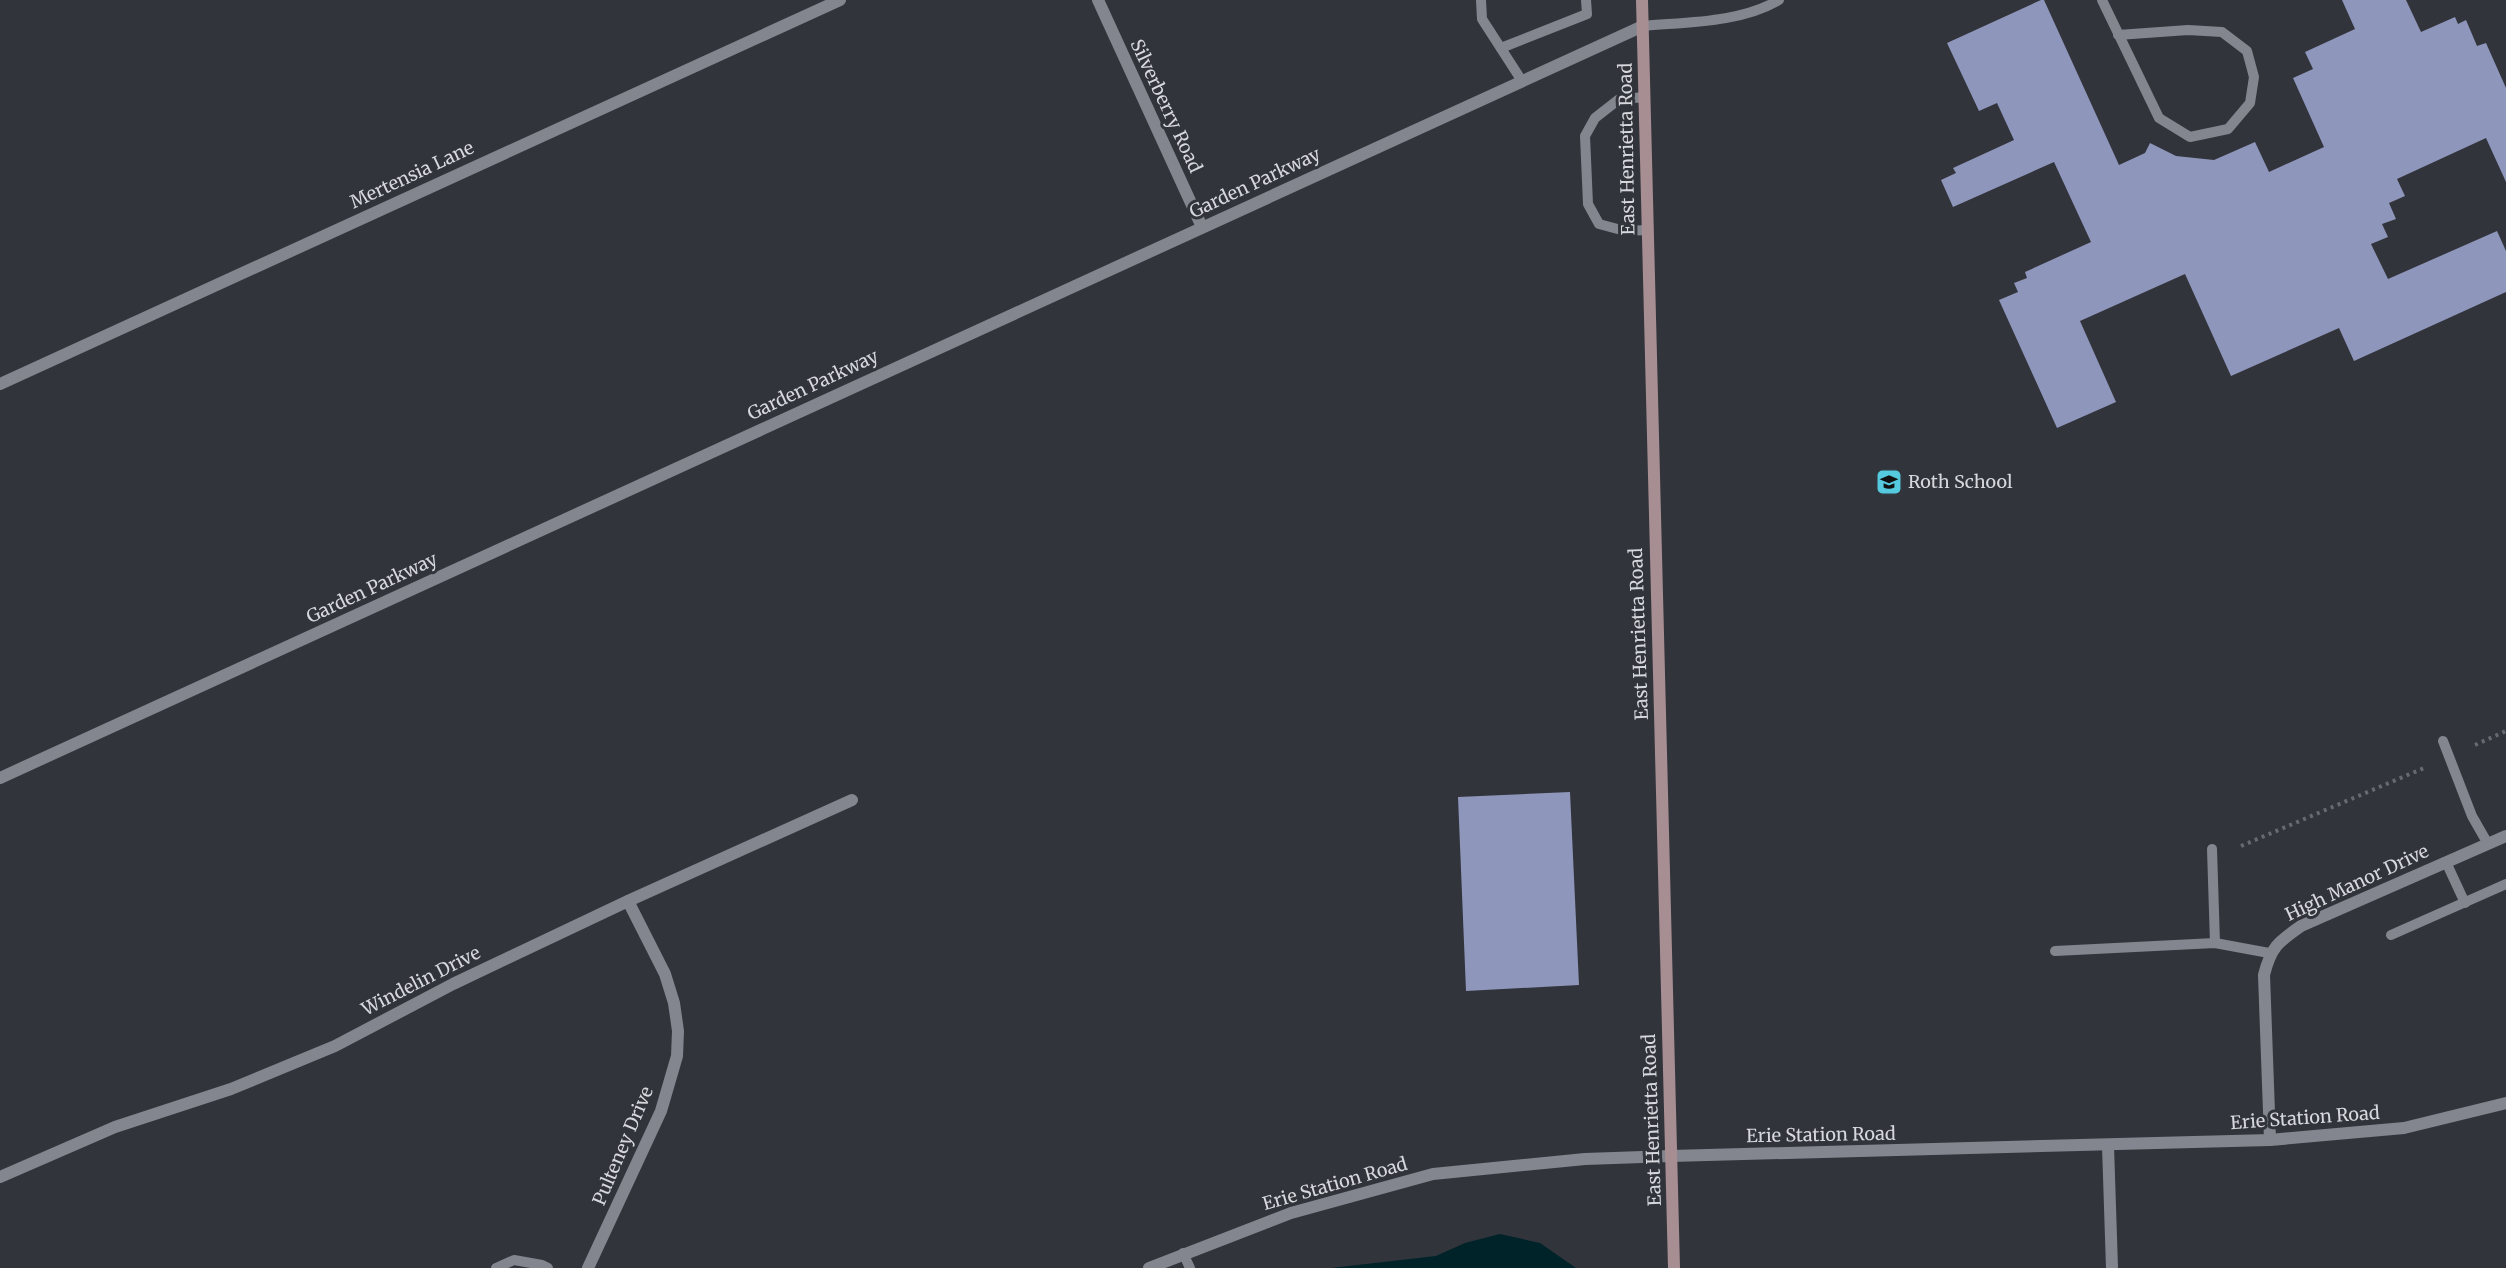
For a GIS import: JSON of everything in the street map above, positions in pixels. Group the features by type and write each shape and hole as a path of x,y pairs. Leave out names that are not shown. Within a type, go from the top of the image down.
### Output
{"main road":[{"name":"East Henrietta Road","path":"1642,0 1674,1268"}],"street":[{"name":"Mertensia Lane","path":"0,384 840,0"},
{"name":"Silverberry Road","path":"1098,0 1202,227"},
{"name":"Garden Parkway","path":"0,778 1642,26"},
{"name":"Windelin Drive","path":"0,1177 115,1127 231,1089 335,1046 453,984 628,901 852,800"},
{"name":"High Manor Drive","path":"2269,953 2285,937 2301,926 2506,836"},
{"name":"Pulteney Drive","path":"588,1268 661,1111 677,1056 678,1031 674,1003 665,974 628,901"},
{"path":"2269,953 2264,975 2270,1140"},
{"name":"Erie Station Road","path":"1149,1268 1291,1213 1433,1174 1553,1162 1671,1156 2270,1140 2404,1128 2506,1103"},
{"path":"2108,1146 2112,1268"}],"lane":[{"path":"1481,0 1482,19 1522,81"},
{"path":"1501,48 1587,14 1586,0"},
{"path":"1642,26 1741,14 1779,0"},
{"path":"2102,0 2118,35 2159,118 2190,136 2228,129 2250,104 2254,77 2247,51 2222,32 2188,30 2118,35"},
{"path":"1643,97 1618,100 1595,118 1585,136 1588,204 1599,224 1625,231 1647,230"},
{"path":"2443,741 2472,816 2488,844"},
{"path":"2212,849 2215,943"},
{"path":"2446,862 2465,903"},
{"path":"2391,935 2506,884"},
{"path":"2055,951 2215,943 2269,953"},
{"path":"1183,1253 1190,1268"},
{"path":"496,1268 514,1260 548,1268"}],"path":[{"path":"2475,745 2506,731"},
{"path":"2241,846 2424,768"}],"water":[{"path":"1500,1234 1540,1243 1576,1268 1331,1268 1436,1256 1465,1243"}],"building":[{"path":"2044,0 2119,165 2145,153 2150,143 2176,156 2214,160 2255,142 2269,172 2324,147 2293,78 2313,69 2305,52 2355,29 2342,0 2406,0 2421,32 2455,17 2458,24 2466,20 2477,46 2486,43 2506,88 2506,182 2486,138 2397,179 2405,196 2389,203 2396,219 2382,224 2388,237 2371,244 2388,279 2497,231 2506,251 2506,292 2354,361 2339,328 2231,376 2185,274 2080,321 2116,402 2057,428 1999,300 2018,292 2014,283 2027,278 2025,272 2091,242 2054,162 1953,207 1941,180 1956,173 1953,168 2014,140 1997,103 1979,111 1947,43"},
{"path":"1570,792 1579,985 1466,991 1458,797"}],"place":[{"name":"Roth School","path":"1889,482"}]}
